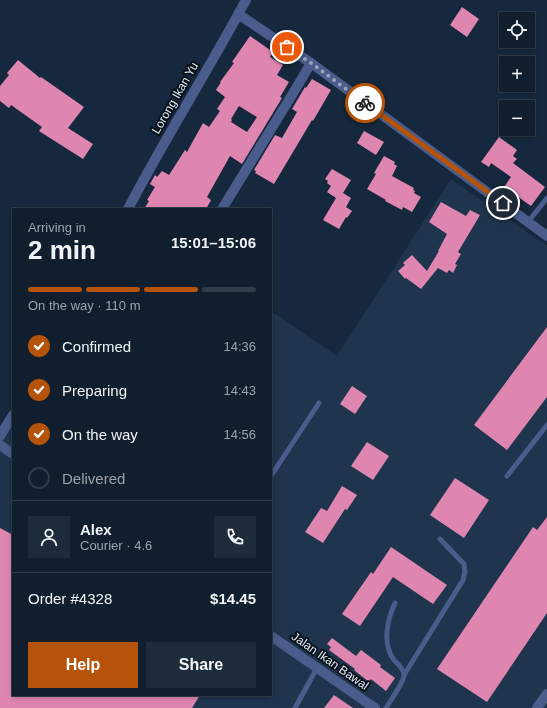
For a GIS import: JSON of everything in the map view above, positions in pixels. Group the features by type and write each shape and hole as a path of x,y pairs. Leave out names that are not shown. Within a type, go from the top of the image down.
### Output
{"street":[{"name":"Lorong Ikan Yu","path":"129,208 164,142 246,0"},
{"path":"238,14 311,63 547,236"},
{"path":"223,208 311,63"},
{"path":"0,436 12,417"},
{"path":"0,445 12,453"},
{"name":"Jalan Ikan Bawal","path":"272,637 375,708"},
{"path":"537,708 547,694"}],"lane":[{"path":"528,222 547,198"},
{"path":"272,474 318,403"},
{"path":"507,476 547,425"},
{"path":"386,708 403,680 404,675 463,580 465,572 464,564 440,539"},
{"path":"395,603 388,622 388,647 390,654 404,675"},
{"path":"295,708 317,668"}],"shaded area":[{"path":"451,179 547,246 547,708 0,708 0,425 12,434 12,696 272,696 272,312 337,356"}],"building":[{"path":"462,7 479,19 467,37 450,25"},
{"path":"250,36 273,52 270,57 283,65 277,75 289,82 280,97 282,98 242,164 230,156 207,197 211,200 207,208 145,208 149,201 147,200 155,187 150,184 155,175 157,177 162,171 169,175 185,150 187,152 203,123 209,127 220,111 217,109 225,97 216,90 234,63 232,62","holes":["239,106 257,117 247,132 231,122 231,119"]},
{"path":"18,60 40,78 41,77 84,107 68,128 93,144 83,159 39,131 42,127 11,105 9,108 0,101 0,86 9,75 7,73"},
{"path":"312,79 331,90 274,184 255,173 256,171 254,170 275,135 282,138 297,112 292,109 305,87 306,88"},
{"path":"364,131 384,142 376,155 357,143"},
{"path":"499,137 517,150 513,156 517,159 513,163 545,187 531,206 504,187 511,177 491,163 489,167 481,162"},
{"path":"384,156 395,162 394,164 397,166 392,176 414,188 414,193 421,197 412,212 403,207 402,210 367,189"},
{"path":"332,169 351,180 343,193 351,198 346,207 352,211 347,218 346,217 339,229 323,220 336,198 327,192 331,186 325,179"},
{"path":"441,202 466,216 470,210 480,215 458,252 461,254 455,264 457,265 453,273 449,270 447,273 438,268 421,289 406,278 405,279 398,271 405,265 403,263 412,255 427,271 447,234 429,222"},
{"path":"547,327 547,397 507,450 474,425"},
{"path":"352,386 367,396 355,414 340,404"},
{"path":"367,442 389,456 373,480 351,466"},
{"path":"455,478 489,500 464,538 430,515"},
{"path":"342,486 357,495 347,510 345,509 323,543 305,532 321,508 327,511"},
{"path":"547,517 547,613 487,702 437,669 533,527 537,530"},
{"path":"0,528 12,534 12,696 199,696 192,708 0,708"},
{"path":"391,547 447,585 433,604 393,577 360,626 342,614 371,572 373,574"},
{"path":"332,638 356,656 361,650 395,678 386,691 371,679 369,682 354,670 355,669 329,650 331,647 327,644"},
{"path":"334,695 353,708 324,708"}],"way so far":[{"path":"287,47 365,103"}],"route":[{"path":"365,103 503,203"}]}
